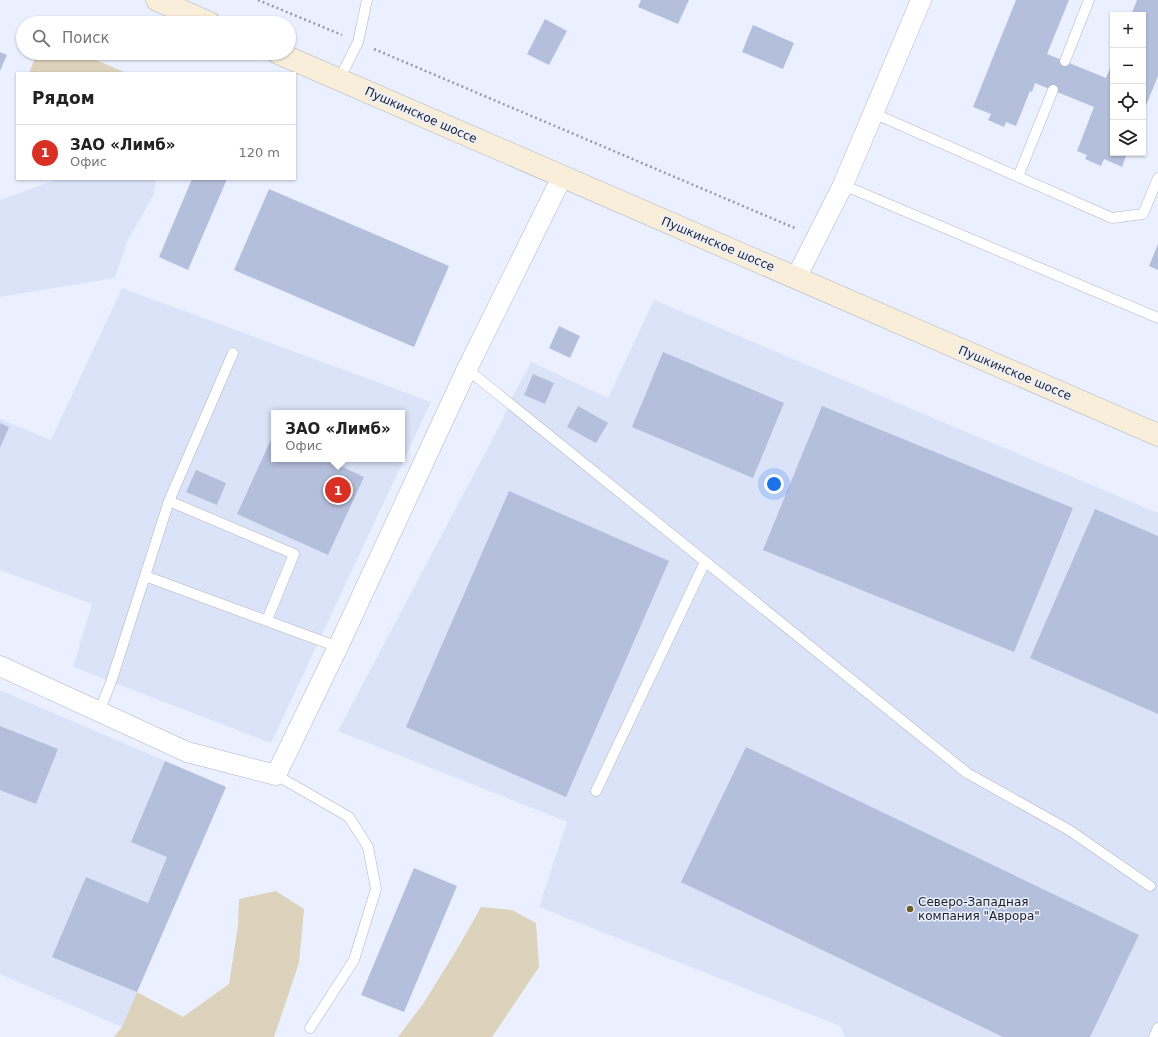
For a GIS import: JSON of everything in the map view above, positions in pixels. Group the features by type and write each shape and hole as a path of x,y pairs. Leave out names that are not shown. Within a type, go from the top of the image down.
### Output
{"main road":[{"path":"157,0 194,16"},
{"name":"Пушкинское шоссе","path":"294,60 1158,434"}],"street":[{"path":"796,278 843,185 921,0"},
{"path":"0,666 187,752 276,775 338,647 467,369 562,177"}],"lane":[{"path":"339,80 358,42 368,0"},
{"path":"1064,61 1089,0"},
{"path":"1018,177 1053,90"},
{"path":"873,113 1112,218 1143,214 1158,178"},
{"path":"843,185 1158,318"},
{"path":"99,712 111,682 169,502 233,353"},
{"path":"467,369 967,773 1069,830 1150,886"},
{"path":"169,502 294,554 267,620"},
{"path":"596,791 705,562"},
{"path":"145,576 338,647"},
{"path":"276,775 349,817 368,847 376,889 354,960 310,1028"},
{"path":"1154,1037 1158,1028"}],"path":[{"path":"258,0 817,237"}],"shaded area":[{"path":"34,60 96,60 124,72 29,72"},
{"path":"55,180 156,180 154,194 127,242 115,278 0,297 0,200"},
{"path":"122,288 431,402 405,457 405,410 271,410 271,462 403,462 271,743 73,667 92,604 0,570 0,419 51,440"},
{"path":"654,300 1158,513 1158,1037 845,1037 840,1026 539,907 567,822 338,731 502,421 509,403 531,362 608,398"},
{"path":"0,690 226,787 122,1027 0,974"},
{"path":"276,891 304,909 299,963 274,1037 114,1037 122,1027 137,992 183,1017 229,984 238,926 239,899"},
{"path":"481,907 512,910 536,923 539,967 492,1037 398,1037 423,1004"}],"building":[{"path":"641,0 689,0 678,24 638,7"},
{"path":"1016,0 1069,0 1047,54 1106,78 1110,68 1110,156 1126,156 1122,167 1104,159 1101,166 1085,159 1087,155 1077,151 1094,107 1035,83 1032,92 1030,91 1016,126 1006,122 1004,127 988,120 991,114 973,107"},
{"path":"1137,0 1158,0 1158,76 1146,106 1146,12 1132,12"},
{"path":"545,19 567,31 549,65 527,54"},
{"path":"753,25 794,43 783,69 742,52"},
{"path":"0,52 7,55 0,71"},
{"path":"192,180 227,180 188,270 159,257"},
{"path":"269,189 449,266 414,347 234,270"},
{"path":"1158,244 1158,270 1149,266"},
{"path":"559,326 580,336 570,358 549,348"},
{"path":"663,352 784,403 753,478 632,427"},
{"path":"533,374 554,383 545,404 524,395"},
{"path":"578,406 608,423 596,443 567,427"},
{"path":"822,406 1073,508 1014,652 763,550"},
{"path":"0,423 9,427 0,448"},
{"path":"271,440 271,462 332,462 364,477 328,555 237,514"},
{"path":"196,470 226,483 217,505 186,492"},
{"path":"509,491 669,561 566,797 406,727"},
{"path":"1095,509 1158,536 1158,714 1030,658"},
{"path":"0,726 58,749 36,804 0,790"},
{"name":"Северо-Западная компания \"Аврора\"","path":"746,747 1139,935 1090,1037 1003,1037 681,882"},
{"path":"165,761 226,787 137,992 52,957 86,877 148,903 167,857 131,842"},
{"path":"414,868 457,886 404,1012 361,995"}],"place":[{"name":"ЗАО «Лимб»","path":"338,490"},
{"name":"Северо-Западная компания \"Аврора\"","path":"910,909"}]}
